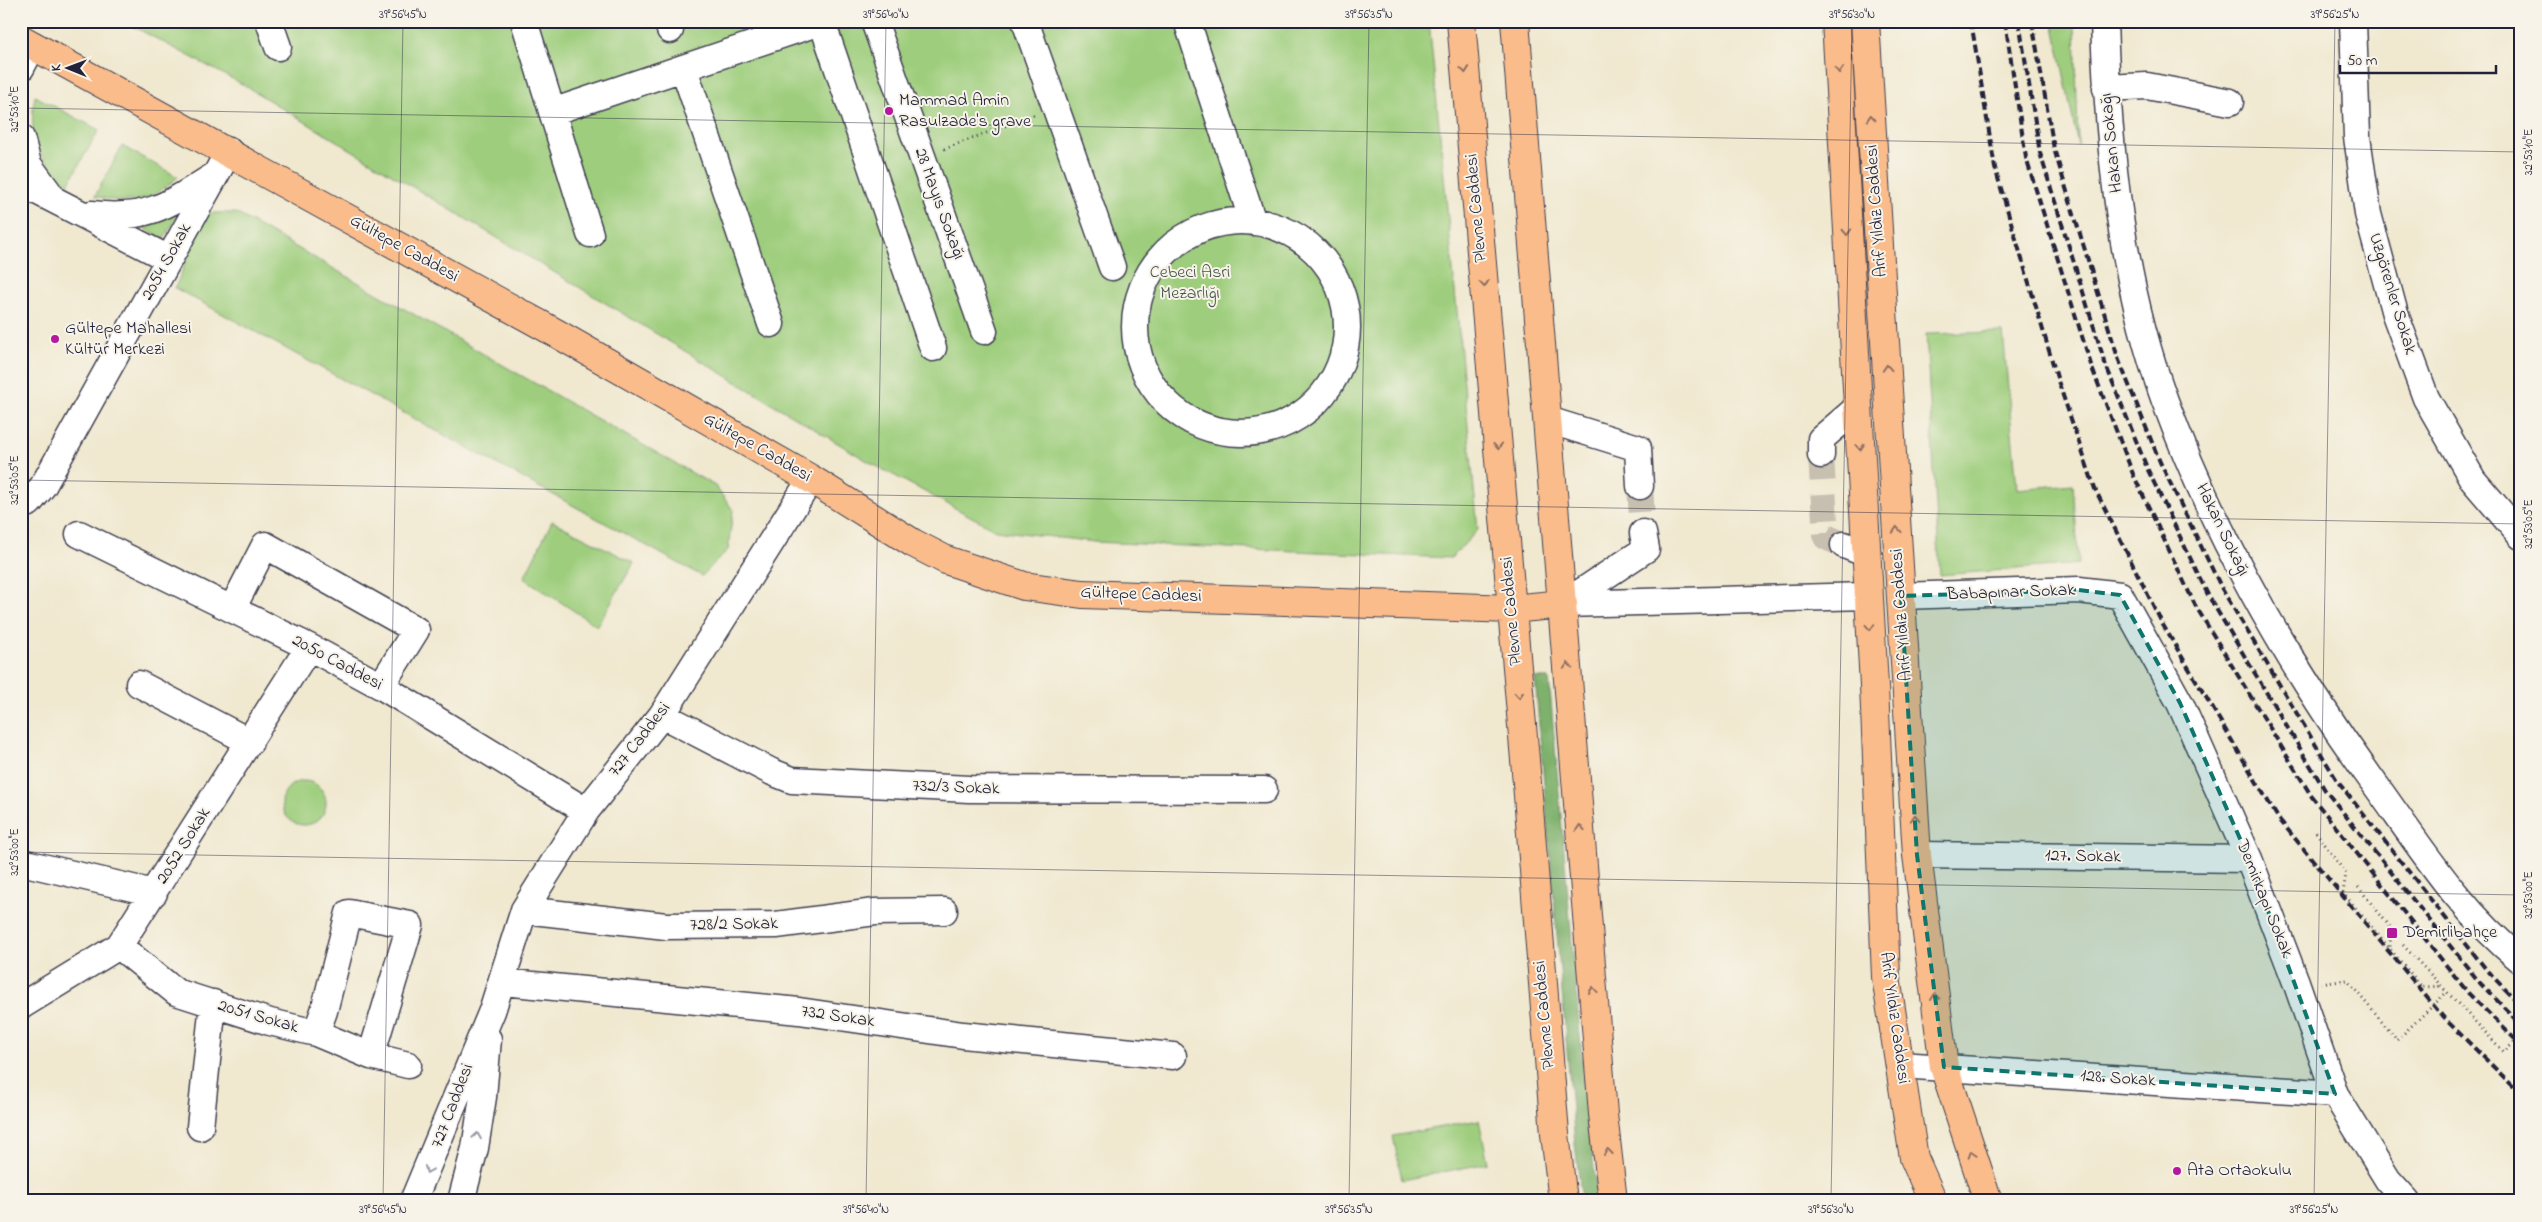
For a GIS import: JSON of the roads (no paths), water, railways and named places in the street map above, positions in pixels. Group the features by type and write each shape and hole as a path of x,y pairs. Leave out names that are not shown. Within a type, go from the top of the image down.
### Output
{"main road":[{"name":"Plevne Caddesi","path":"1461,21 1512,609 1553,1116 1563,1201"},
{"path":"1515,21 1603,1114 1613,1201"},
{"name":"Arif Yıldız Caddesi","path":"1836,21 1857,408 1855,549 1868,596 1886,977 1914,1158 1933,1201"},
{"name":"Arif Yıldız Caddesi","path":"1865,21 1917,856 1944,1067 1988,1201"},
{"name":"Gültepe Caddesi","path":"24,54 228,151 547,328 811,480 913,543 946,560 1024,586 1082,594 1512,609 1563,604"}],"street":[{"path":"269,21 278,47"},
{"path":"524,21 590,234"},
{"path":"552,112 684,70 823,21 933,348"},
{"name":"28 Mayıs Sokağı","path":"874,21 984,330"},
{"path":"1025,21 1112,267"},
{"path":"1187,21 1253,222"},
{"name":"Hakan Sokağı","path":"2104,21 2106,88 2118,205 2138,308 2165,400 2200,486 2247,583 2343,741 2444,881 2494,939 2521,960"},
{"name":"Uzgörenler Sokak","path":"2353,21 2357,138 2368,214 2395,314 2426,398 2473,480 2521,536"},
{"path":"21,73 24,54"},
{"path":"684,70 771,324"},
{"path":"2106,88 2146,86 2230,102"},
{"path":"21,138 28,164 55,200"},
{"name":"2054 Sokak","path":"25,501 43,486 228,151"},
{"path":"80,213 110,216 141,215 174,201 215,175"},
{"path":"21,183 169,259"},
{"path":"1242,220 1253,222 1276,226 1306,242 1329,267 1343,298 1347,332 1340,365 1323,395 1297,417 1264,431 1227,433 1193,422 1171,406 1164,400 1143,370 1134,335 1138,299 1153,266 1178,240 1209,225 1242,220"},
{"path":"1821,454 1820,439 1857,408"},
{"path":"1548,420 1638,448 1640,486"},
{"name":"727 Caddesi","path":"413,1201 492,1011 524,910 586,810 662,715 811,480"},
{"path":"1563,604 1646,549 1643,533"},
{"name":"2050 Caddesi","path":"79,534 309,647 380,686 586,810"},
{"path":"232,608 266,545 416,630 380,686"},
{"name":"Babapınar Sokak","path":"1901,596 2079,590 2120,595"},
{"name":"Demirkapı Sokak","path":"2120,595 2180,703 2249,859 2296,982 2335,1094 2388,1180 2407,1201"},
{"path":"1563,604 1868,596"},
{"name":"2052 Sokak","path":"21,1006 119,946 309,647"},
{"path":"139,684 250,742"},
{"name":"732/3 Sokak","path":"662,715 772,772 792,780 969,789 1264,790"},
{"name":"127. Sokak","path":"1917,856 2249,859"},
{"path":"21,862 154,893"},
{"name":"728/2 Sokak","path":"524,910 666,926 776,926 875,912 944,911"},
{"path":"316,1033 324,1011 349,914 410,925 370,1056"},
{"name":"2051 Sokak","path":"119,946 176,992 316,1033 370,1056 408,1065"},
{"name":"732 Sokak","path":"502,982 799,1011 963,1035 1173,1056"},
{"path":"200,1127 213,1003"},
{"name":"727 Caddesi","path":"461,1201 479,1123 492,1011"},
{"name":"128. Sokak","path":"1900,1065 2335,1094"}],"tunnel":[{"path":"1821,455 1826,537 1844,545"},
{"path":"1640,486 1643,533"}],"railway":[{"path":"1971,21 1995,168 2058,381 2095,489 2163,625 2278,818 2444,1018 2521,1094"},
{"path":"2005,21 2026,158 2092,368 2133,474 2195,605 2312,797 2469,994 2521,1045"},
{"path":"2019,21 2040,153 2105,363 2147,468 2209,597 2325,790 2480,983 2521,1025"},
{"path":"2032,21 2054,149 2118,358 2160,462 2222,589 2338,782 2489,973 2521,1005"}],"place":[{"name":"Mammad Amin Rasulzade's grave","path":"889,111"},
{"name":"Gültepe Mahallesi Kültür Merkezi","path":"55,339"},
{"name":"Demirlibahçe","path":"2392,933"},
{"name":"Ata Ortaokulu","path":"2177,1171"}],"park label":[{"name":"Cebeci Asri Mezarlığı","path":"1190,283"}]}
